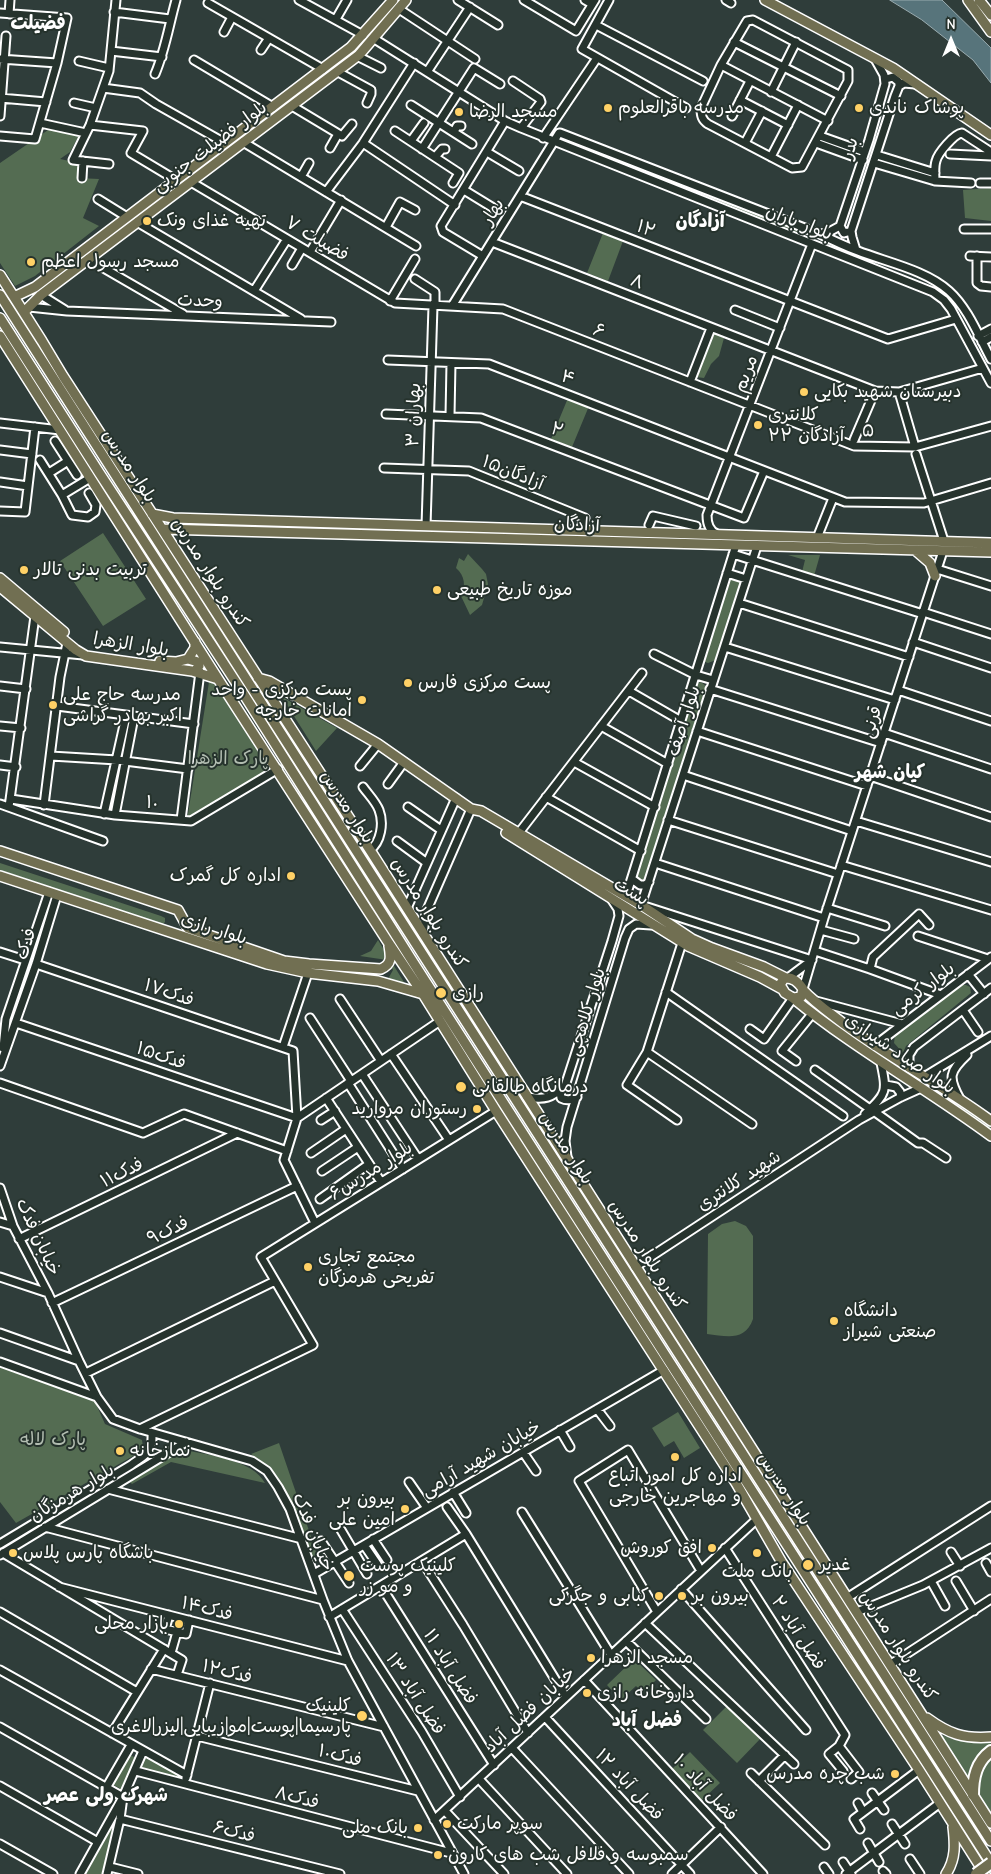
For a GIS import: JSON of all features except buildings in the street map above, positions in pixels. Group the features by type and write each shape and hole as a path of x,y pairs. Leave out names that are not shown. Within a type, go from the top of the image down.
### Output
{"highway":[{"path":"973,1795 976,1772 981,1762 991,1751"},
{"path":"976,1874 991,1863"}],"main road":[{"name":"بلوار فضیلت جنوبی","path":"12,293 35,287 323,69 351,47 393,0"},
{"name":"بلوار فضیلت جنوبی","path":"26,310 41,295 338,72 357,56 406,0"},
{"path":"765,0 875,59 919,85 991,135"},
{"path":"777,0 903,69 991,128"},
{"path":"968,0 991,32"},
{"path":"979,0 991,15"},
{"path":"101,236 107,245"},
{"name":"کندرو بلوار مدرس","path":"0,275 26,310 63,376 370,850 991,1823"},
{"path":"0,280 12,293"},
{"path":"35,287 32,291 34,294 41,295"},
{"name":"بلوار مدرس","path":"0,295 991,1841"},
{"name":"بلوار مدرس","path":"0,318 293,772 991,1863"},
{"path":"0,336 23,354"},
{"path":"0,336 218,679 278,769 664,1370 736,1483 781,1561 985,1874"},
{"path":"63,376 66,397"},
{"path":"100,474 111,468"},
{"name":"آزادگان","path":"152,514 173,518 817,538 989,541"},
{"path":"173,518 172,524 174,529"},
{"path":"133,526 139,554"},
{"name":"آزادگان","path":"162,529 528,539 735,550 757,546 991,552"},
{"path":"528,539 529,529"},
{"path":"915,550 930,563 936,572"},
{"name":"بلوار الزهرا","path":"0,578 70,638 88,650 176,662 188,659 195,648 195,642"},
{"name":"بلوار الزهرا","path":"0,587 86,656 198,672 218,679"},
{"path":"188,659 198,662 198,672"},
{"name":"پست","path":"258,678 269,681 378,744 472,809 481,811 584,884 682,943 760,977 782,990"},
{"path":"289,693 277,692 273,695 290,747"},
{"path":"272,761 293,772"},
{"name":"پست","path":"516,836 626,896 692,939 787,978"},
{"name":"بلوار رازی","path":"0,851 178,910 188,928 284,961 375,970 387,967 390,962 388,942"},
{"path":"361,858 388,879"},
{"path":"584,884 590,875"},
{"name":"بلوار رازی","path":"0,876 266,964 308,973 378,980 423,994"},
{"path":"170,932 174,930 178,921 178,910"},
{"path":"438,978 441,962"},
{"path":"760,977 767,976 768,973 764,967"},
{"path":"787,978 794,980 803,990 801,997 793,998 782,990 781,981 787,978"},
{"name":"بلوار صیاد شیرازی","path":"803,990 812,1000 874,1046 960,1099 991,1121"},
{"name":"بلوار صیاد شیرازی","path":"793,998 809,1012 880,1063 991,1136"},
{"path":"809,1012 806,1003 812,1000"},
{"path":"492,1084 502,1078"},
{"path":"561,1151 560,1168 574,1171"},
{"path":"537,1173 539,1158"},
{"path":"537,1173 552,1177"},
{"path":"603,1275 618,1281 616,1296"},
{"path":"667,1317 679,1354"},
{"path":"736,1466 736,1483"},
{"path":"757,1477 767,1472"},
{"path":"781,1561 808,1578"},
{"path":"825,1582 833,1576"},
{"path":"878,1687 888,1681"},
{"path":"891,1706 909,1755"},
{"path":"923,1715 942,1728 959,1735 973,1738 991,1736"},
{"path":"946,1874 950,1868 954,1852 953,1824"}],"street":[{"path":"9,14 10,0"},
{"path":"108,164 73,160 90,125 109,68 116,0"},
{"path":"155,74 162,57 176,0"},
{"path":"299,0 363,35"},
{"path":"336,19 347,0"},
{"path":"458,0 498,25"},
{"path":"524,0 576,31 594,2 585,0"},
{"path":"609,0 582,50 686,108"},
{"path":"208,3 323,69"},
{"path":"427,72 470,7"},
{"path":"398,9 476,59"},
{"path":"114,12 170,19"},
{"path":"0,13 68,18 35,139 0,136"},
{"path":"224,32 232,17"},
{"path":"753,20 796,42 848,70 848,81 802,167 792,168 708,124 703,120 701,108 721,65 747,21 753,20"},
{"path":"596,25 703,80"},
{"path":"0,116 2,59 6,36"},
{"path":"261,50 268,38"},
{"name":"بلوار باران","path":"373,38 505,121 553,142 934,292 944,300 956,319 991,383"},
{"path":"734,42 841,96"},
{"path":"771,92 796,42"},
{"path":"110,51 162,57"},
{"path":"357,56 381,68"},
{"path":"543,138 597,58"},
{"path":"2,59 57,63"},
{"path":"875,59 886,79 893,77 900,86 909,83 919,85"},
{"path":"194,60 273,107"},
{"path":"79,61 109,68"},
{"path":"326,192 363,144 414,64"},
{"path":"721,65 828,121"},
{"path":"424,153 439,123 474,68 500,84"},
{"path":"338,72 371,90 372,92 367,103"},
{"name":"بدر","path":"840,226 864,156 886,79"},
{"path":"732,116 750,81"},
{"path":"513,82 541,100 522,128"},
{"name":"بدر","path":"856,250 852,230 900,86"},
{"path":"103,88 140,93 225,143"},
{"path":"1,98 46,102"},
{"path":"740,100 788,124"},
{"path":"74,104 96,108"},
{"path":"411,105 472,144"},
{"path":"292,106 343,136 352,124"},
{"path":"771,157 798,106"},
{"path":"745,144 762,111"},
{"path":"483,256 442,232 441,226 505,121"},
{"path":"40,123 86,133"},
{"path":"412,141 424,123"},
{"path":"90,125 143,131 131,153 176,180"},
{"path":"454,132 457,126 461,126"},
{"path":"395,131 412,141 424,153 435,157 458,172 453,183"},
{"name":"بلوار باران","path":"559,133 820,234 856,250 904,267 937,282 950,291 960,304 991,359"},
{"name":"بهار","path":"452,306 559,133"},
{"path":"935,181 936,160 951,138 958,133 962,133 991,154"},
{"path":"330,148 338,134"},
{"path":"818,140 864,156"},
{"path":"243,142 416,246"},
{"path":"363,144 455,205"},
{"path":"435,157 442,149 445,149"},
{"path":"487,152 519,171"},
{"path":"950,154 991,154"},
{"path":"877,155 935,172"},
{"path":"884,166 887,158"},
{"path":"82,178 83,161"},
{"path":"301,177 309,163"},
{"path":"874,163 935,181 971,182"},
{"name":"فضیلت ۷","path":"191,182 390,301 434,306"},
{"path":"980,183 991,183"},
{"path":"464,190 495,209"},
{"name":"۱۲","path":"520,196 888,339 956,319"},
{"path":"98,199 127,217"},
{"path":"310,252 340,200"},
{"path":"386,227 400,202 415,210"},
{"path":"741,216 745,206"},
{"path":"138,222 303,320"},
{"path":"820,234 827,234 840,226 844,233 852,230"},
{"path":"964,229 991,229"},
{"path":"254,291 287,239"},
{"name":"۸","path":"492,242 875,392"},
{"name":"مریم","path":"707,515 812,244"},
{"path":"292,265 302,248"},
{"path":"991,257 974,256 978,282 981,286 991,287"},
{"path":"390,301 415,259"},
{"path":"88,260 185,316"},
{"path":"415,279 435,292 434,306"},
{"path":"41,295 67,312"},
{"name":"۶","path":"434,306 503,309 750,405"},
{"name":"بهاران ۳","path":"426,526 434,306"},
{"name":"وحدت","path":"26,310 331,322"},
{"path":"734,310 780,328"},
{"path":"690,382 711,328"},
{"path":"980,339 991,329"},
{"path":"980,339 991,337"},
{"name":"۴","path":"388,360 490,364 845,502 924,503 991,483"},
{"path":"450,416 451,363"},
{"path":"854,440 875,392 899,392 983,368"},
{"path":"899,392 944,541"},
{"name":"۵","path":"750,405 854,446 916,450 991,426"},
{"name":"۲","path":"386,414 481,418 744,518 764,471"},
{"path":"0,423 60,430"},
{"path":"0,511 25,512 35,427"},
{"path":"55,441 77,475"},
{"path":"0,450 32,454"},
{"path":"40,460 72,515 88,517 95,512 96,505 89,493"},
{"path":"49,473 68,461"},
{"name":"آزادگان۱۵","path":"384,468 469,471 585,518 580,530"},
{"path":"62,495 90,478"},
{"path":"0,482 28,486"},
{"path":"817,538 834,498"},
{"path":"681,534 688,532 707,515"},
{"path":"707,515 707,523 710,529 714,534 721,535"},
{"path":"650,525 653,516 696,526"},
{"name":"بلوار آصف","path":"641,905 757,546"},
{"path":"735,550 752,559 991,634"},
{"name":"بلوار آصف","path":"626,896 735,550"},
{"name":"قرنی","path":"803,990 838,874 943,551"},
{"path":"936,572 991,586"},
{"path":"727,573 746,579"},
{"path":"739,603 909,657"},
{"path":"9,807 16,767 35,616"},
{"path":"913,642 991,668"},
{"path":"44,804 58,706 60,677 68,643"},
{"path":"725,646 894,700"},
{"path":"0,647 86,656"},
{"path":"654,654 696,675 713,680"},
{"path":"182,820 194,724 198,672"},
{"path":"516,836 642,673"},
{"path":"0,686 26,689"},
{"path":"710,689 881,743"},
{"path":"898,690 989,721"},
{"path":"628,691 681,721"},
{"path":"58,706 194,724"},
{"path":"104,814 126,716"},
{"path":"115,815 134,716"},
{"path":"0,726 21,728"},
{"path":"601,726 668,764"},
{"path":"696,731 867,786"},
{"path":"884,733 991,769"},
{"path":"360,766 378,744"},
{"path":"50,756 116,760 188,769"},
{"path":"388,784 404,762"},
{"path":"574,762 655,807"},
{"path":"0,765 16,767"},
{"name":"۱۰","path":"11,799 104,814 194,820 278,769"},
{"path":"683,775 852,831"},
{"path":"870,776 991,817"},
{"path":"363,787 379,810 381,824 380,838 375,847 370,850"},
{"path":"546,797 641,851"},
{"path":"406,908 456,798"},
{"path":"0,804 103,841"},
{"path":"408,807 441,830"},
{"path":"423,934 426,912 472,809"},
{"path":"668,820 838,874"},
{"path":"856,821 991,862"},
{"path":"397,841 427,863"},
{"path":"655,863 824,918"},
{"path":"841,865 991,910"},
{"path":"632,879 640,885 645,885 648,882"},
{"name":"فدک","path":"0,1063 3,1018 43,910 53,893"},
{"name":"فدک","path":"0,1063 36,964 52,911 53,893"},
{"name":"بلوار کلاهچی","path":"560,1090 565,1086 569,1078 613,937 618,910 612,900"},
{"path":"641,905 812,960"},
{"path":"43,910 48,908 52,911"},
{"path":"828,908 885,926"},
{"path":"414,920 426,912"},
{"path":"870,969 873,957 919,914 929,925"},
{"name":"بلوار کلاهچی","path":"567,1160 565,1141 567,1127 624,941 629,929 636,924 654,925"},
{"path":"821,930 854,939"},
{"path":"613,937 621,935 624,941"},
{"path":"918,936 989,958"},
{"path":"677,1120 627,1085 647,1052 682,943"},
{"path":"815,951 941,995"},
{"path":"0,952 25,960"},
{"name":"بلوار کرمی","path":"874,1046 989,958"},
{"path":"787,978 812,960"},
{"name":"فدک۱۷","path":"36,964 293,1051 297,1118"},
{"path":"283,1047 308,973"},
{"path":"968,974 984,994"},
{"path":"909,1068 909,1055 914,1047 991,988"},
{"path":"666,992 843,1116"},
{"path":"750,1029 764,1039 793,998"},
{"path":"340,1000 381,1061"},
{"path":"812,1000 902,1024"},
{"path":"963,1010 978,1032"},
{"path":"796,1060 782,1051 809,1012"},
{"path":"310,1018 402,1169"},
{"path":"315,1223 284,1160 297,1118 440,1021"},
{"name":"فدک۱۵","path":"16,1023 297,1118"},
{"path":"924,1077 977,1045 989,1040"},
{"path":"960,1099 952,1085 954,1068 977,1045"},
{"path":"647,1052 752,1124"},
{"path":"391,1054 449,1140"},
{"path":"873,1110 884,1093 886,1085 880,1063"},
{"path":"815,1070 918,1143 923,1143 946,1158"},
{"path":"362,1074 418,1159"},
{"path":"0,1083 143,1133 184,1114 287,1151"},
{"path":"886,1085 896,1087 900,1092 900,1097"},
{"name":"شهید کلانتری","path":"635,1267 873,1110 920,1088"},
{"path":"527,1097 540,1099 551,1097 560,1090 562,1098 565,1100 577,1097"},
{"path":"326,1098 381,1182"},
{"name":"بلوار مدرس۶","path":"275,1281 261,1257 496,1111"},
{"path":"321,1120 335,1112"},
{"path":"311,1153 346,1129"},
{"name":"فدک۱۱","path":"19,1239 237,1133"},
{"path":"322,1171 358,1146"},
{"path":"320,1199 369,1164"},
{"name":"فدک۹","path":"52,1303 297,1186"},
{"name":"خیابان فدک","path":"0,1188 19,1239 48,1293 97,1397 113,1419 152,1433 252,1461 267,1472 278,1487 290,1509 329,1617 348,1661 464,1874"},
{"path":"0,1222 13,1226"},
{"path":"0,1277 48,1293"},
{"path":"86,1372 275,1281 313,1345 140,1429"},
{"path":"0,1333 79,1361"},
{"path":"0,1362 97,1397"},
{"name":"خیابان شهید آرامی","path":"314,1574 664,1370"},
{"path":"597,1408 610,1426"},
{"path":"560,1430 570,1446"},
{"name":"بلوار هرمزگان","path":"1,1542 131,1465 150,1451 153,1443 152,1433"},
{"name":"بلوار هرمزگان","path":"1,1554 186,1442"},
{"path":"657,1612 579,1481 628,1450 701,1571"},
{"path":"522,1452 536,1472"},
{"path":"131,1465 135,1473"},
{"path":"409,1482 427,1508"},
{"path":"108,1489 302,1539"},
{"path":"453,1492 466,1513"},
{"path":"848,1598 991,1506"},
{"path":"447,1507 466,1534 566,1697"},
{"path":"522,1512 611,1655"},
{"name":"خیابان فضل آباد","path":"434,1820 756,1520"},
{"path":"45,1528 323,1600"},
{"path":"341,1530 367,1574"},
{"path":"329,1617 466,1534"},
{"path":"373,1540 388,1560"},
{"path":"322,1541 350,1583"},
{"path":"364,1544 377,1564"},
{"name":"فضل آباد ۲","path":"725,1548 845,1735 839,1746"},
{"path":"857,1612 931,1581 991,1548"},
{"path":"951,1552 960,1566"},
{"path":"1,1554 182,1660 177,1675"},
{"path":"422,1561 528,1733"},
{"path":"986,1563 991,1572"},
{"path":"931,1581 945,1606"},
{"path":"956,1581 974,1611"},
{"name":"فضل آباد ۱۱","path":"381,1586 494,1765"},
{"name":"فدک۱۴","path":"59,1587 348,1661"},
{"path":"681,1589 806,1730"},
{"path":"891,1664 991,1600"},
{"name":"فضل آباد ۱۳","path":"342,1610 422,1732 460,1797"},
{"path":"0,1612 137,1692"},
{"path":"169,1615 166,1629 177,1632 186,1634 189,1620"},
{"path":"645,1624 794,1764"},
{"path":"171,1653 177,1632"},
{"path":"626,1642 706,1719"},
{"path":"112,1733 164,1648"},
{"name":"فدک۱۲","path":"151,1668 384,1727"},
{"path":"0,1670 187,1776"},
{"name":"فضل آباد ۱۰","path":"584,1680 763,1874"},
{"path":"185,1784 210,1684"},
{"name":"فضل آباد ۱۲","path":"545,1717 690,1874"},
{"path":"0,1727 123,1797"},
{"name":"فدک۱۰","path":"197,1736 418,1791"},
{"path":"106,1788 131,1745"},
{"path":"843,1771 829,1754 839,1746 859,1772 852,1779"},
{"path":"512,1748 629,1874"},
{"path":"80,1874 123,1797 136,1771 143,1751"},
{"path":"759,1781 784,1755"},
{"path":"860,1829 854,1819 919,1770"},
{"name":"فدک۸","path":"136,1771 452,1853"},
{"path":"751,1773 825,1845"},
{"path":"479,1779 567,1874"},
{"path":"0,1786 98,1842"},
{"path":"872,1793 884,1810"},
{"path":"123,1797 108,1870 138,1874"},
{"path":"843,1862 849,1873 940,1803"},
{"path":"858,1804 863,1812"},
{"path":"445,1811 504,1874"},
{"name":"فدک۶","path":"120,1819 340,1874"},
{"path":"892,1824 905,1844"},
{"path":"672,1874 721,1827"},
{"path":"868,1843 879,1862"},
{"path":"0,1844 53,1874"},
{"path":"910,1859 920,1874"},
{"path":"824,1867 829,1874"}],"green space":[{"path":"51,128 80,133 70,152 60,159 79,163 78,178 99,179 83,218 99,226 35,276 15,286 0,263 0,163"},
{"path":"563,140 799,230 799,232 562,142"},
{"path":"991,188 991,221 965,218 963,190"},
{"path":"603,233 623,241 608,281 587,273"},
{"path":"713,333 724,338 719,356 711,364 704,378 696,377"},
{"path":"568,398 589,406 572,447 551,439"},
{"path":"103,533 146,599 103,626 60,561"},
{"path":"468,554 486,574 488,584 482,605 470,615 461,596 464,589 463,578 456,568 459,558 464,561"},
{"path":"788,555 820,555 814,576 802,572 805,560"},
{"path":"731,576 739,579 740,584 716,660 708,663 705,662 703,657 726,581"},
{"name":"پارک الزهرا","path":"209,682 220,686 273,770 187,820"},
{"path":"700,682 706,687 706,694 647,879 641,881 635,876 694,687"},
{"path":"282,697 337,728 316,751"},
{"path":"0,863 161,916 165,918 165,922 163,924 0,870"},
{"path":"378,940 407,987 388,979 393,970 387,960 360,956 371,951"},
{"path":"962,985 970,987 971,993 906,1046 903,1053 894,1043 895,1035"},
{"path":"808,1004 991,1126 991,1130 875,1054"},
{"path":"735,1221 746,1226 753,1236 753,1319 745,1331 734,1336 707,1334 708,1234 722,1224"},
{"name":"پارک لاله","path":"0,1363 92,1395 105,1424 142,1440 143,1447 140,1452 16,1523 0,1502"},
{"path":"678,1412 700,1448 684,1458 674,1441 664,1447 652,1428"},
{"path":"279,1443 318,1557 313,1560 297,1515 284,1487 264,1464 251,1454"},
{"path":"185,1450 241,1464 259,1475 265,1483 171,1462 132,1484 129,1481 179,1451"},
{"path":"634,1659 656,1680 643,1693 636,1686 621,1700 607,1685"},
{"path":"728,1705 761,1738 737,1763 703,1730"},
{"path":"936,1733 956,1739 991,1739 991,1748 969,1785"},
{"path":"690,1752 720,1783 702,1800 672,1769"},
{"path":"128,1754 136,1758 121,1789 112,1784"},
{"path":"145,1754 180,1774 179,1778 140,1767"},
{"path":"991,1755 991,1821 977,1793 980,1768"},
{"path":"113,1818 117,1819 102,1874 85,1874"}],"water":[{"path":"890,0 942,0 991,48 991,83 973,60 922,20"}],"place":[{"name":"مدرسه باقرالعلوم","path":"608,108"},
{"name":"پوشاک ناندی","path":"859,108"},
{"name":"مسجد الرضا","path":"459,112"},
{"name":"تهیه غذای ونک","path":"147,221"},
{"name":"مسجد رسول اعظم","path":"31,262"},
{"name":"دبیرستان شهید بکایی","path":"804,392"},
{"name":"کلانتری ۲۲ آزادگان","path":"758,425"},
{"name":"تربیت بدنی تالار","path":"24,570"},
{"name":"موزه تاریخ طبیعی","path":"437,590"},
{"name":"پست مرکزی فارس","path":"408,683"},
{"name":"پست مرکزی - واحد امانات خارجه","path":"362,700"},
{"name":"مدرسه حاج علی اکبر بهادر گراشی","path":"53,705"},
{"name":"اداره کل گمرک","path":"291,876"},
{"name":"رازی","path":"441,993"},
{"name":"درمانگاه طالقانی","path":"461,1087"},
{"name":"رستوران مروارید","path":"477,1109"},
{"name":"مجتمع تجاری تفریحی هرمزگان","path":"308,1267"},
{"name":"دانشگاه صنعتی شیراز","path":"834,1321"},
{"name":"نمازخانه","path":"120,1451"},
{"name":"اداره کل امور اتباع و مهاجرین خارجی","path":"675,1457"},
{"name":"بیرون بر امین علی","path":"405,1509"},
{"name":"افق کوروش","path":"712,1548"},
{"name":"باشگاه پارس پلاس","path":"13,1553"},
{"name":"بانک ملت","path":"757,1553"},
{"name":"غدیر","path":"808,1565"},
{"name":"کلینیک پوست و مو زر","path":"349,1576"},
{"name":"کبابی و جگرکی","path":"659,1596"},
{"name":"بیرون بر","path":"682,1596"},
{"name":"بازار محلی","path":"179,1624"},
{"name":"مسجد الزهرا","path":"591,1658"},
{"name":"داروخانه رازی","path":"587,1693"},
{"name":"کلینیک پارسیما|پوست|مو|زیبایی|لیزر|لاغری","path":"362,1716"},
{"name":"شب چره مدرس","path":"895,1774"},
{"name":"سوپر مارکت","path":"447,1824"},
{"name":"بانک ملی","path":"418,1828"},
{"name":"سمبوسه و فلافل شب های کارون","path":"438,1855"}],"district":[{"name":"فضیلت","path":"38,24"},
{"name":"آزادگان","path":"700,222"},
{"name":"کیان شهر","path":"890,773"},
{"name":"فضل آباد","path":"647,1721"},
{"name":"شهرک ولی عصر","path":"106,1796"}]}
